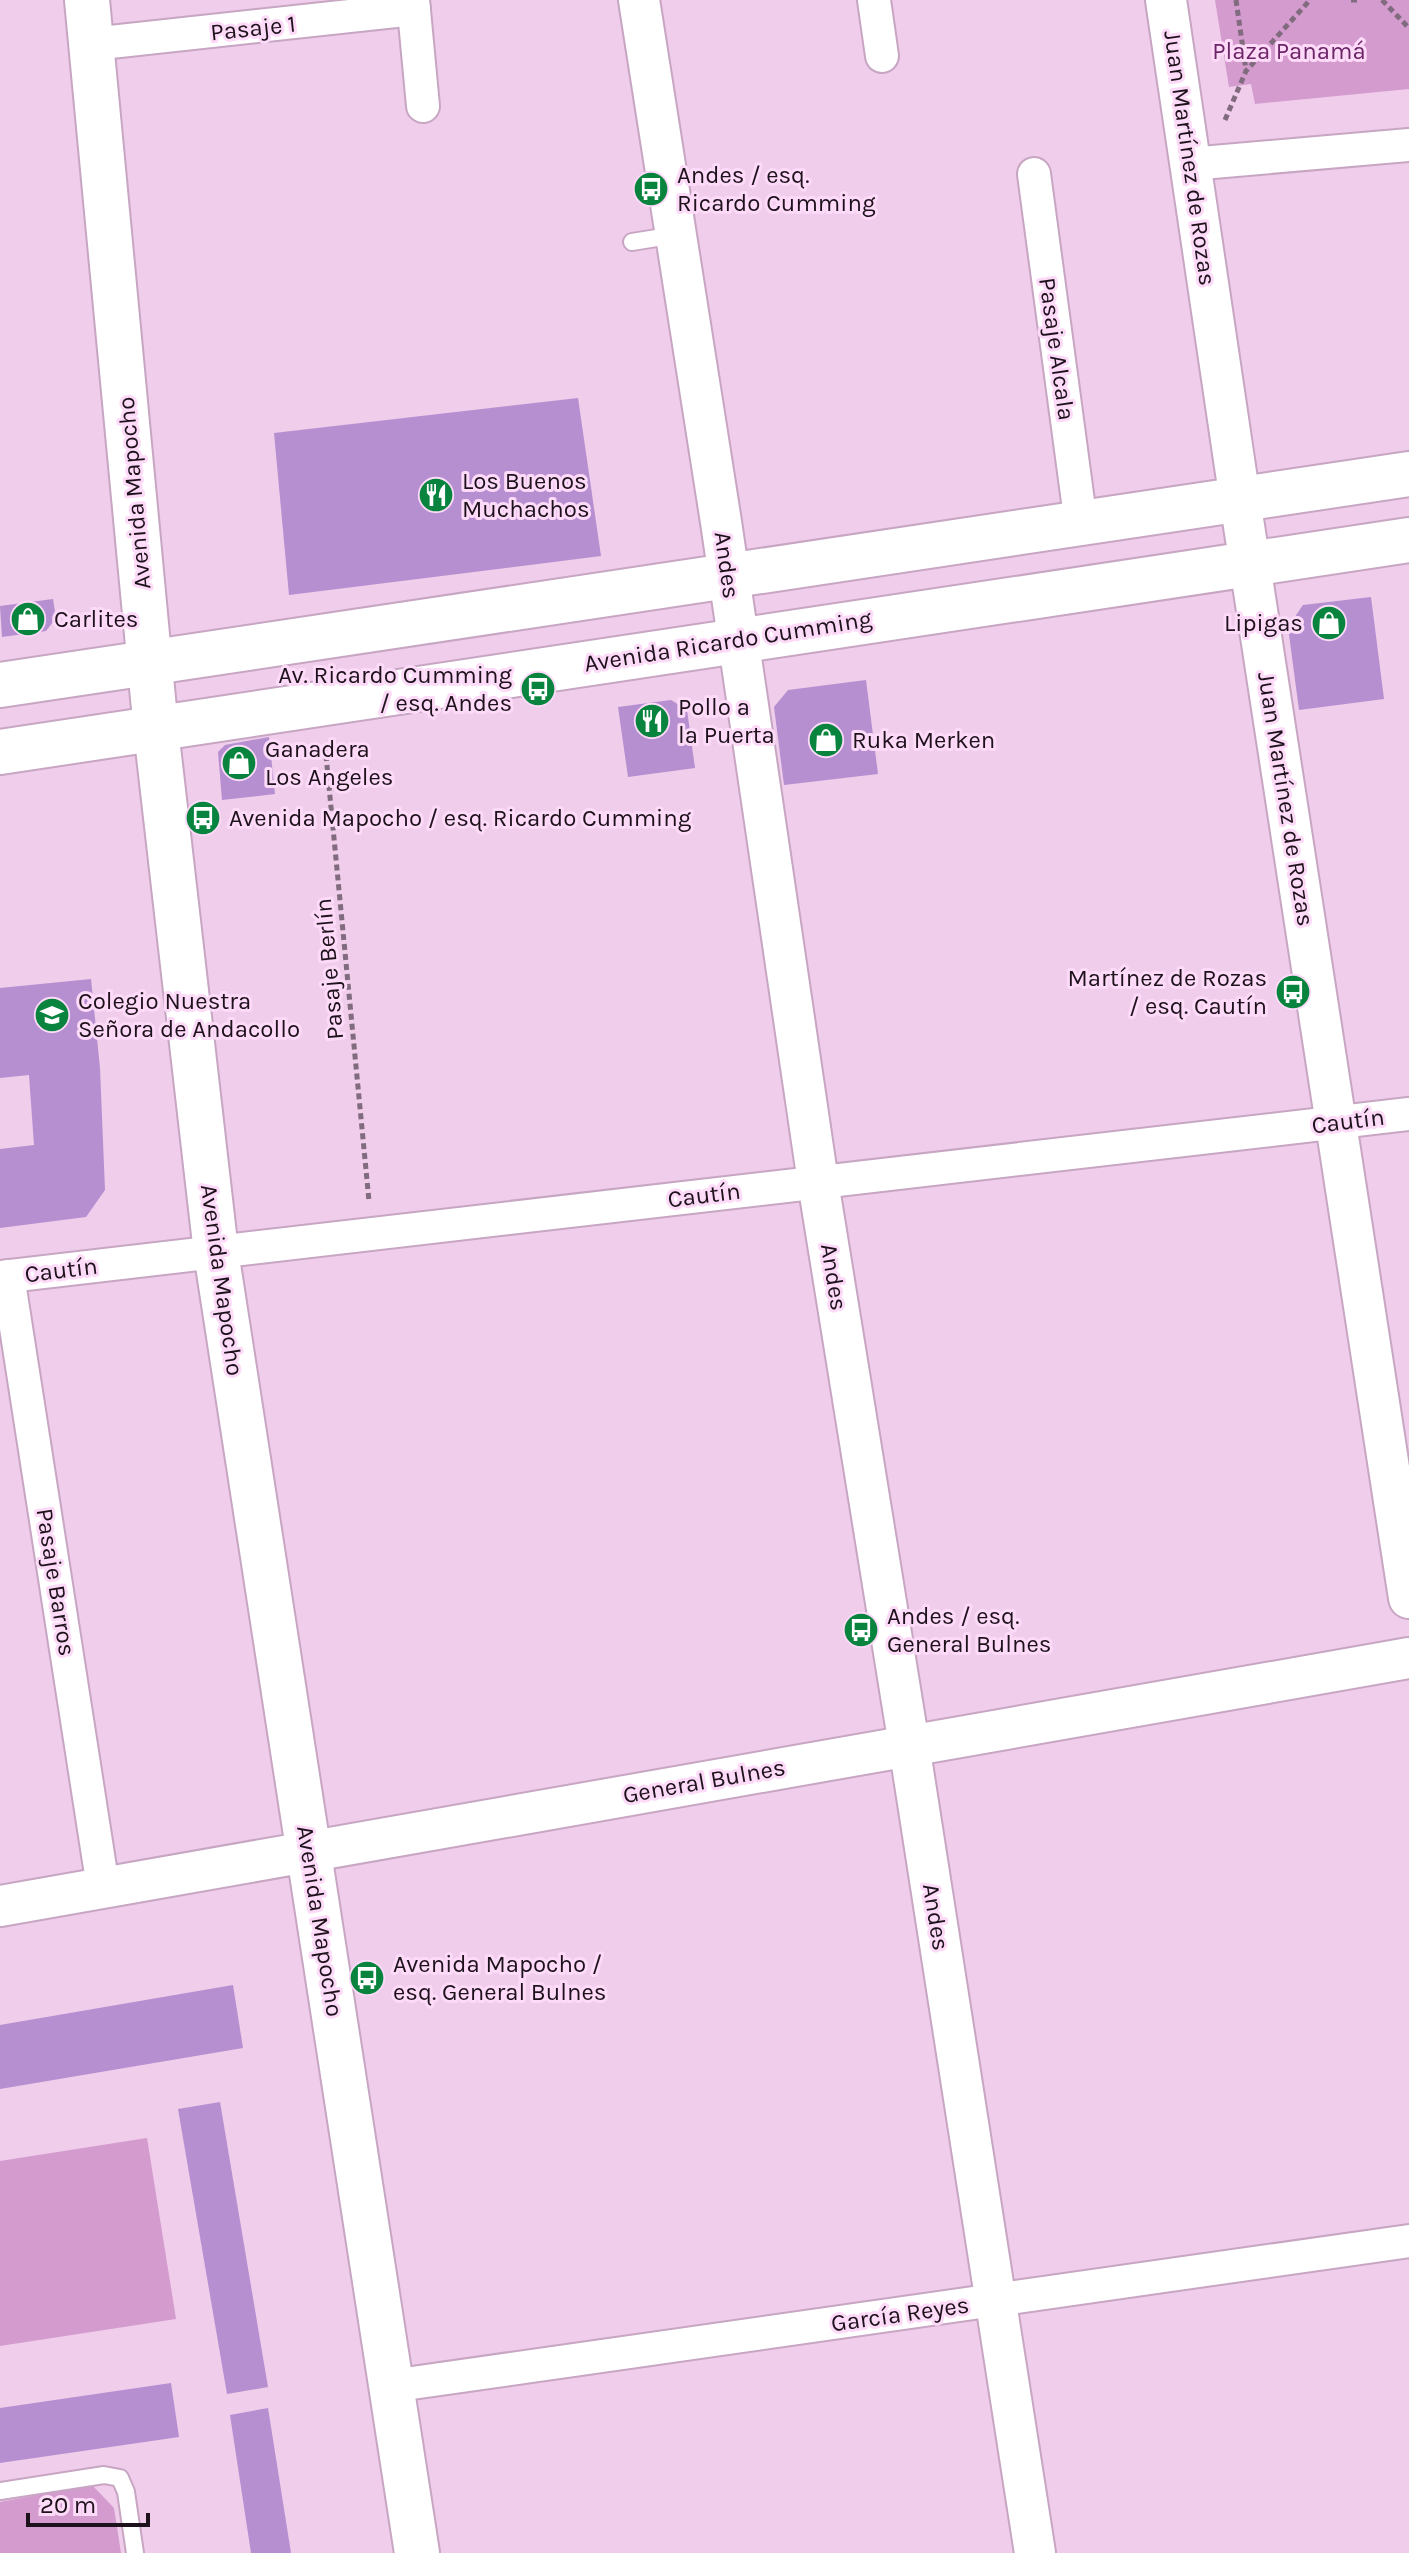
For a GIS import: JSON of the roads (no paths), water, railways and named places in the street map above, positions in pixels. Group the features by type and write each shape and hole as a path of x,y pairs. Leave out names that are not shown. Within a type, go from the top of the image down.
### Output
{"main road":[{"name":"Avenida Mapocho","path":"87,0 149,664 216,1252 417,2553"},
{"path":"0,685 1409,474"},
{"name":"Avenida Ricardo Cumming","path":"0,752 1409,540"}],"street":[{"name":"Andes","path":"639,0 739,639 818,1182 1035,2553"},
{"path":"874,0 882,56"},
{"name":"Juan Martínez de Rozas","path":"1166,0 1249,563 1409,1598"},
{"name":"Pasaje 1","path":"92,44 413,5 423,106"},
{"path":"1190,164 1409,145"},
{"name":"Pasaje Alcala","path":"1034,174 1081,524"},
{"name":"Cautín","path":"4,1276 1409,1114"},
{"name":"Pasaje Barros","path":"4,1276 103,1887"},
{"name":"General Bulnes","path":"0,1906 1409,1658"},
{"name":"García Reyes","path":"391,2386 1409,2241"}],"lane":[{"path":"632,242 675,235"},
{"path":"0,2491 104,2475 120,2478 126,2492 135,2553"}],"place":[{"name":"Andes / esq. Ricardo Cumming","path":"651,189"},
{"name":"Los Buenos Muchachos","path":"436,495"},
{"name":"Carlites","path":"28,619"},
{"name":"Lipigas","path":"1329,623"},
{"name":"Av. Ricardo Cumming / esq. Andes","path":"538,689"},
{"name":"Pollo a la Puerta","path":"652,721"},
{"name":"Ruka Merken","path":"826,740"},
{"name":"Ganadera Los Angeles","path":"239,763"},
{"name":"Avenida Mapocho / esq. Ricardo Cumming","path":"203,818"},
{"name":"Martínez de Rozas / esq. Cautín","path":"1293,992"},
{"name":"Colegio Nuestra Señora de Andacollo","path":"52,1015"},
{"name":"Andes / esq. General Bulnes","path":"861,1630"},
{"name":"Avenida Mapocho / esq. General Bulnes","path":"367,1978"}],"park label":[{"name":"Plaza Panamá","path":"1289,51"}]}
